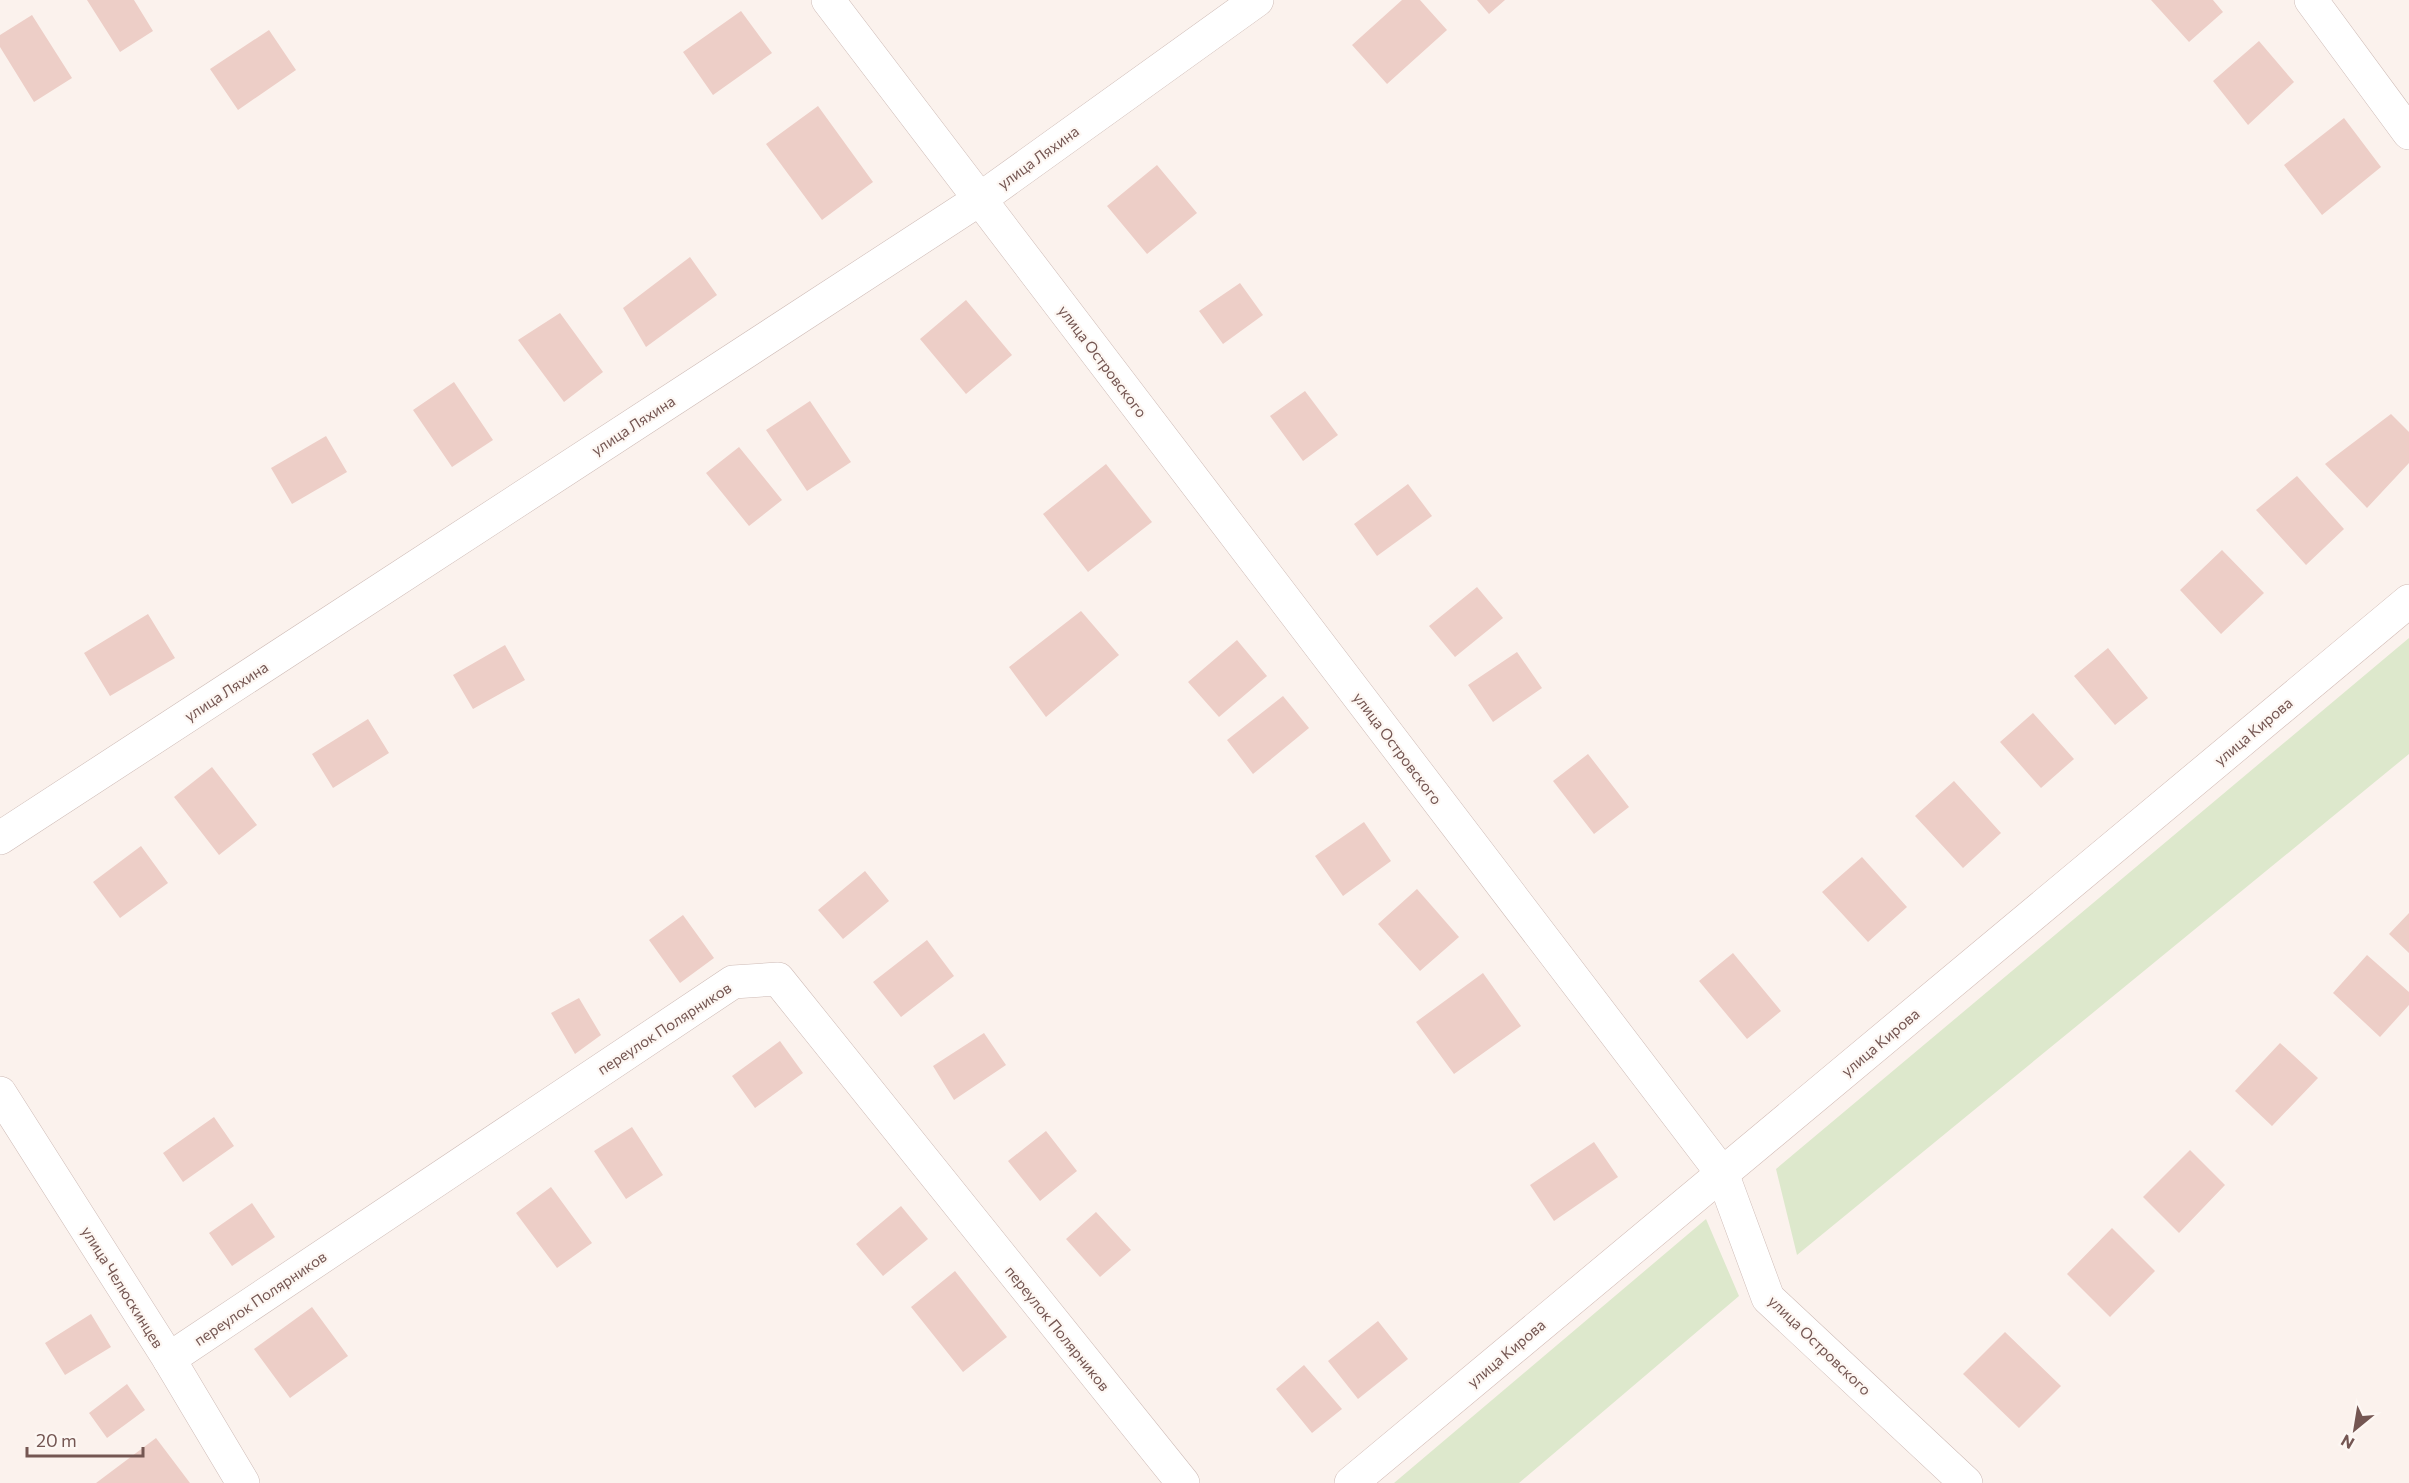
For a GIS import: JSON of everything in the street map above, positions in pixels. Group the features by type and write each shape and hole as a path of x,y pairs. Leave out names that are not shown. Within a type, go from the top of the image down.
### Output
{"street":[{"name":"улица Островского","path":"828,0 1722,1173 1768,1298 1966,1483"},
{"name":"улица Ляхина","path":"0,838 980,199 1257,0"},
{"path":"2311,0 2409,133"},
{"name":"улица Кирова","path":"1351,1483 2409,601"},
{"name":"переулок Полярников","path":"169,1359 733,982 778,979 1183,1483"},
{"name":"улица Челюскинцев","path":"0,1093 169,1359 243,1483"}],"green space":[{"path":"2409,638 2409,754 1797,1255 1776,1169"},
{"path":"1706,1219 1739,1296 1519,1483 1394,1483"}],"building":[{"path":"87,0 134,0 153,31 120,52"},
{"path":"1402,0 1420,0 1447,30 1387,84 1352,45"},
{"path":"1477,0 1505,0 1489,14"},
{"path":"2151,0 2213,0 2223,12 2189,42"},
{"path":"741,11 772,53 713,95 683,52"},
{"path":"32,15 72,78 34,102 0,47 0,35"},
{"path":"269,30 296,70 238,110 210,69"},
{"path":"2259,41 2294,82 2248,125 2213,81"},
{"path":"818,106 873,182 822,220 766,144"},
{"path":"2344,118 2381,167 2322,215 2284,165"},
{"path":"1157,165 1197,213 1147,254 1107,206"},
{"path":"690,257 717,295 646,347 623,308"},
{"path":"1240,283 1263,315 1223,344 1199,311"},
{"path":"966,300 1012,355 966,394 920,339"},
{"path":"560,313 603,372 564,402 518,340"},
{"path":"454,382 493,440 452,467 413,410"},
{"path":"1305,391 1338,435 1303,461 1270,416"},
{"path":"810,401 851,462 807,491 766,430"},
{"path":"2391,414 2409,432 2409,463 2367,508 2325,464"},
{"path":"326,436 347,472 292,504 271,468"},
{"path":"739,447 782,500 749,526 706,473"},
{"path":"1106,464 1152,522 1088,572 1043,514"},
{"path":"2297,476 2344,529 2306,565 2256,510"},
{"path":"1408,484 1432,516 1377,556 1354,524"},
{"path":"2222,550 2264,593 2221,634 2180,590"},
{"path":"1477,587 1503,618 1455,657 1429,626"},
{"path":"1081,611 1119,655 1046,717 1009,667"},
{"path":"148,614 175,658 110,696 84,653"},
{"path":"1237,640 1267,676 1219,717 1188,682"},
{"path":"505,645 525,680 473,709 453,675"},
{"path":"2108,648 2148,698 2115,725 2074,676"},
{"path":"1517,652 1542,688 1493,722 1468,685"},
{"path":"1283,696 1309,728 1253,774 1227,740"},
{"path":"2033,713 2074,759 2041,788 2000,742"},
{"path":"368,719 389,753 333,788 312,754"},
{"path":"1588,754 1629,807 1594,834 1553,781"},
{"path":"212,767 257,825 219,855 174,797"},
{"path":"1954,781 2001,833 1963,868 1915,816"},
{"path":"1364,822 1391,861 1343,896 1315,856"},
{"path":"141,846 168,883 120,918 93,882"},
{"path":"1862,857 1907,907 1868,942 1822,892"},
{"path":"865,871 889,901 843,939 818,910"},
{"path":"1417,889 1459,937 1420,971 1378,924"},
{"path":"2409,913 2409,953 2389,934"},
{"path":"683,915 714,958 680,983 649,940"},
{"path":"927,940 954,976 901,1017 873,982"},
{"path":"1733,953 1781,1011 1747,1039 1699,981"},
{"path":"2367,955 2409,992 2409,1005 2380,1037 2333,993"},
{"path":"1483,973 1521,1026 1454,1074 1416,1022"},
{"path":"579,998 601,1035 575,1054 551,1013"},
{"path":"984,1033 1006,1065 954,1100 933,1066"},
{"path":"780,1041 803,1073 755,1108 732,1076"},
{"path":"2280,1043 2318,1078 2272,1126 2235,1091"},
{"path":"214,1117 234,1146 183,1182 163,1153"},
{"path":"632,1127 663,1175 626,1199 594,1151"},
{"path":"1046,1131 1077,1171 1040,1201 1008,1161"},
{"path":"1594,1142 1618,1177 1554,1221 1530,1185"},
{"path":"2190,1150 2225,1185 2179,1233 2143,1197"},
{"path":"551,1187 592,1243 557,1268 516,1213"},
{"path":"252,1203 275,1237 232,1266 209,1233"},
{"path":"901,1206 928,1239 883,1276 856,1244"},
{"path":"1096,1212 1131,1250 1100,1277 1066,1239"},
{"path":"2112,1228 2155,1271 2110,1317 2067,1274"},
{"path":"955,1271 1007,1337 963,1372 911,1307"},
{"path":"312,1307 348,1356 290,1398 254,1349"},
{"path":"91,1314 111,1347 65,1375 45,1343"},
{"path":"1378,1321 1408,1359 1358,1399 1328,1361"},
{"path":"2005,1332 2061,1386 2019,1428 1963,1374"},
{"path":"1304,1365 1342,1409 1312,1433 1276,1389"},
{"path":"127,1384 145,1410 107,1438 89,1413"},
{"path":"156,1438 190,1483 96,1483"}]}
